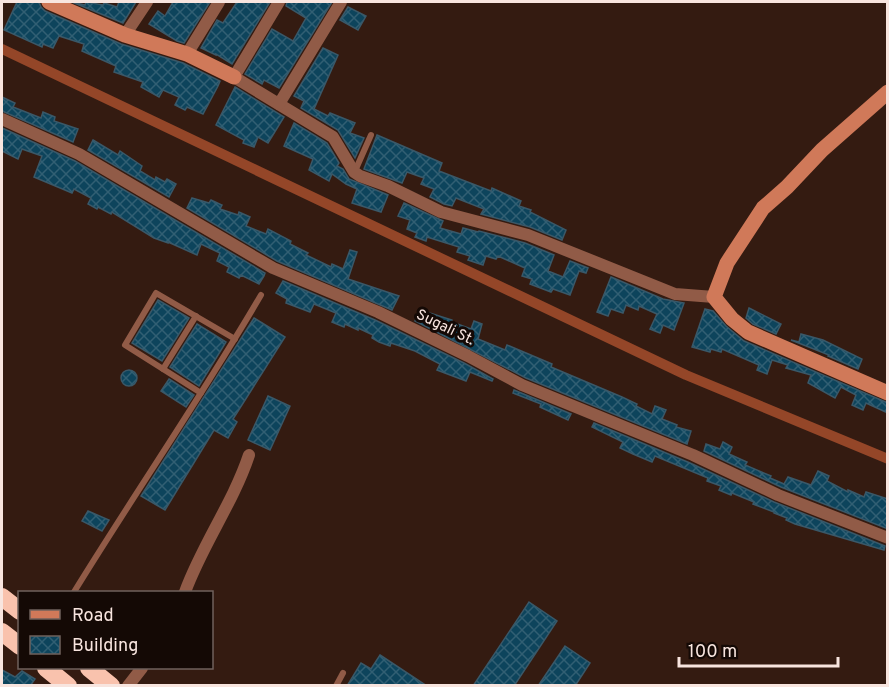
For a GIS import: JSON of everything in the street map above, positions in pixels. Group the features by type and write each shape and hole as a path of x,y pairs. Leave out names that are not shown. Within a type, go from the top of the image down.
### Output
{"highway":[{"path":"2,597 18,609"},
{"path":"2,632 18,644"},
{"path":"47,669 68,686"},
{"path":"90,669 111,686"}],"street":[{"path":"125,35 147,2"},
{"path":"187,54 219,2"},
{"path":"234,77 279,2"},
{"path":"279,105 341,2"},
{"path":"57,3 125,35 187,54 234,77 333,137 354,172 441,212 528,235 675,294 714,297 732,319 748,332 888,393"},
{"path":"714,297 727,263 763,208 787,187 822,150 888,92"},
{"name":"Sugali St.","path":"2,119 79,154 273,268 378,312 522,385 693,455 778,495 888,538"},
{"path":"185,591 194,569 242,476 249,455"},
{"path":"128,686 141,669"}],"lane":[{"path":"354,172 371,135"},
{"path":"201,393 125,345 156,293 235,339"},
{"path":"75,591 261,295"},
{"path":"163,369 196,316"},
{"path":"336,686 343,674"}],"building":[{"path":"17,2 39,2 45,11 121,44 183,63 220,81 218,86 203,114 187,107 185,110 175,105 179,97 163,90 159,97 141,87 143,82 114,72 116,66 82,51 84,44 59,36 53,48 43,44 42,47 4,30"},
{"path":"72,2 85,5 86,2 103,5 104,3 117,7 119,2 136,2 123,23"},
{"path":"173,2 210,2 184,43 149,24 158,11 165,16"},
{"path":"237,2 270,2 232,64 201,48 217,20 223,23"},
{"path":"287,2 332,2 279,88 264,80 262,84 245,74 272,29 293,41 306,18 286,6"},
{"path":"348,7 366,16 358,30 340,20"},
{"path":"323,48 338,55 314,109 328,116 330,113 355,123 350,133 364,138 355,158 338,130 301,108 304,101 294,96"},
{"path":"235,87 284,117 268,143 258,137 254,147 243,143 244,140 216,125"},
{"path":"2,97 15,103 13,107 41,118 43,112 55,117 54,121 78,129 73,142 2,111"},
{"path":"294,123 327,143 339,163 337,166 343,169 349,179 388,195 381,212 352,203 357,189 332,174 329,181 309,170 313,159 284,146"},
{"path":"2,128 75,161 265,273 264,276 259,284 241,275 239,278 227,272 229,267 217,261 220,253 201,244 197,255 154,238 112,212 111,214 88,204 91,198 74,189 72,193 34,177 42,156 22,149 18,159 2,151"},
{"path":"377,135 442,163 439,171 491,191 492,188 521,201 519,206 531,210 530,212 566,230 562,240 530,227 481,214 484,209 456,198 452,206 444,204 430,197 434,189 421,184 424,178 407,172 402,183 364,169"},
{"path":"93,140 118,155 120,151 142,166 140,171 155,180 156,177 165,182 167,179 176,184 169,197 88,150"},
{"path":"192,198 209,203 211,200 222,205 220,209 238,215 239,212 250,217 246,226 266,234 268,229 291,241 290,244 308,253 306,255 331,267 332,264 343,269 350,250 357,252 348,279 399,296 392,310 277,261 187,208"},
{"path":"404,203 443,221 440,228 461,234 463,228 479,231 525,243 554,255 548,271 563,277 570,261 588,268 586,273 579,271 570,295 553,289 551,292 530,284 532,279 522,276 525,268 498,256 496,259 486,256 483,265 468,260 470,256 457,252 459,247 427,237 426,241 415,237 417,233 407,229 410,220 398,216"},
{"path":"611,277 663,299 684,303 674,330 663,325 660,333 650,329 657,314 639,306 638,310 626,305 623,313 611,309 608,316 597,312"},
{"path":"283,281 375,320 493,379 492,381 470,372 466,381 437,370 440,364 415,351 391,343 390,346 379,342 372,338 373,335 358,328 358,330 345,324 344,327 332,322 336,313 314,304 310,312 286,303 287,299 276,293"},
{"path":"158,300 189,318 162,361 132,343"},
{"path":"749,308 781,324 776,334 753,324 746,318"},
{"path":"705,309 713,311 744,341 888,403 888,413 866,403 863,410 852,405 856,395 841,387 835,398 808,383 811,375 786,368 788,365 772,360 767,374 757,370 759,365 722,349 721,352 711,349 710,352 692,347"},
{"path":"420,310 452,320 452,322 471,329 474,321 482,324 478,339 505,350 507,345 552,364 551,367 622,397 652,414 655,406 666,410 662,419 677,425 676,427 691,431 687,444 526,378 415,321"},
{"path":"254,318 285,337 233,419 237,422 228,438 214,430 165,510 141,496"},
{"path":"197,324 226,342 199,386 170,367"},
{"path":"801,334 823,340 862,359 858,369 791,340 799,342"},
{"path":"126,370 132,370 137,378 135,384 126,386 121,381 121,375"},
{"path":"169,379 194,395 186,407 161,391"},
{"path":"514,390 571,414 568,420 540,407 541,404 513,393"},
{"path":"268,396 290,406 270,450 248,440"},
{"path":"594,423 690,463 774,502 885,546 884,550 795,524 786,520 787,518 753,504 754,502 719,490 721,486 707,481 708,478 655,456 652,462 633,454 620,448 623,442 592,427"},
{"path":"723,442 732,447 729,454 747,462 745,465 784,484 788,477 811,485 818,471 829,476 827,481 848,492 848,490 864,497 866,492 888,499 888,529 781,487 704,451 706,444 720,449"},
{"path":"88,511 109,520 102,531 82,521"},
{"path":"529,602 557,621 514,686 473,686"},
{"path":"565,646 590,663 575,686 538,686"},
{"path":"380,655 427,686 347,686 361,663 371,669"},
{"path":"2,670 15,677 22,671 35,679 30,686 2,686"}],"waterway":[{"path":"2,49 686,375 888,459"}]}
